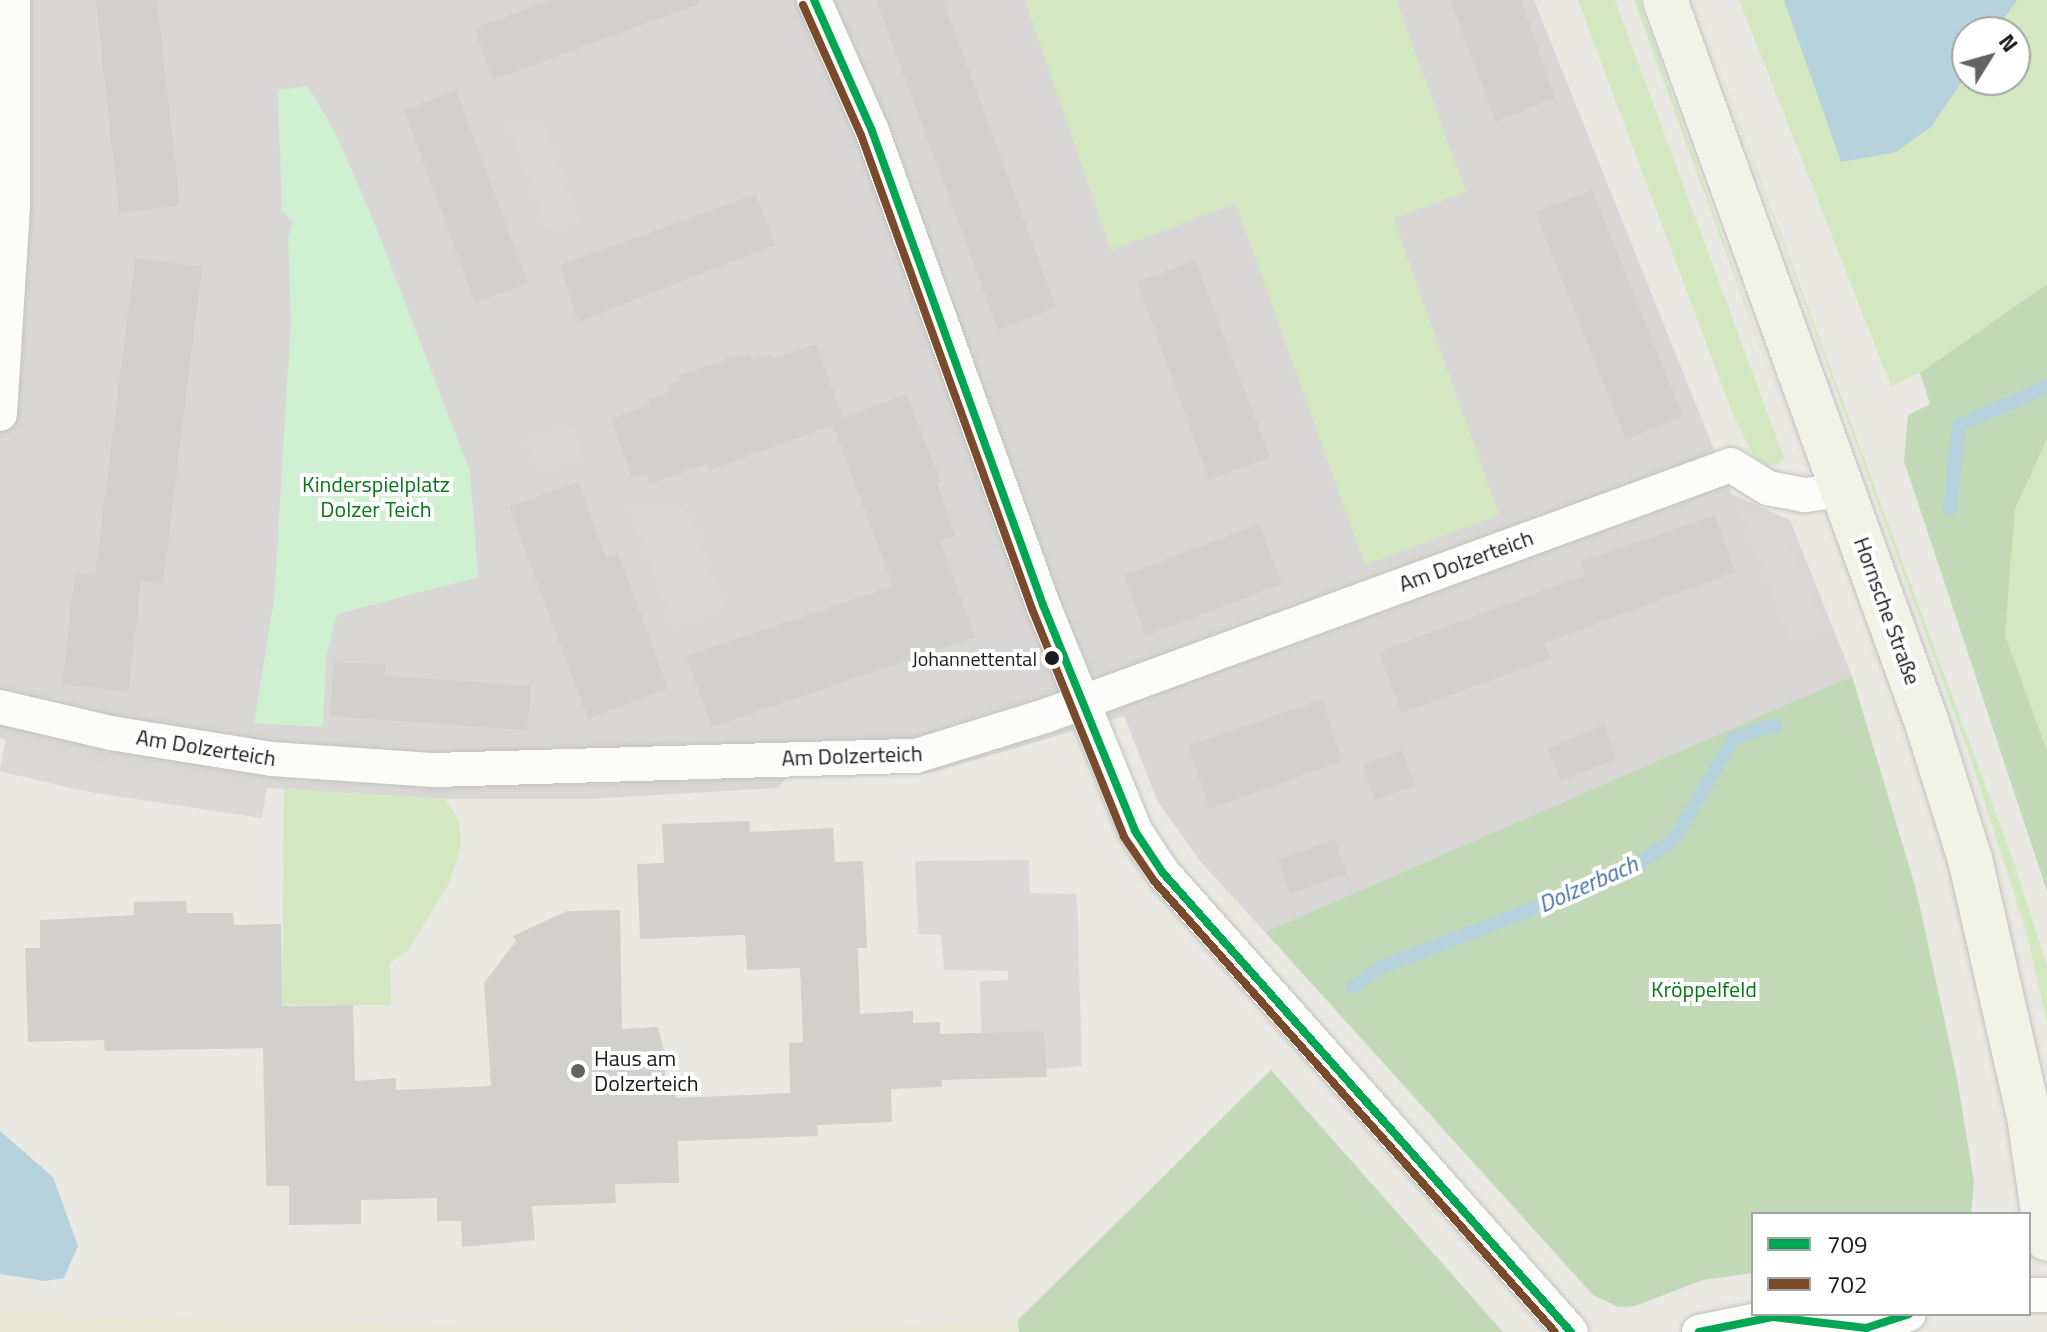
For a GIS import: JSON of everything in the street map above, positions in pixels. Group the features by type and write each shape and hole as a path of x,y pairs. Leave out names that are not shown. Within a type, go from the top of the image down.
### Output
{"main road":[{"name":"Hornsche Straße","path":"1665,0 1844,490 1970,859 2029,1116 2047,1239"}],"street":[{"path":"0,414 13,206 13,0"},
{"path":"814,0 872,131 1080,703 1122,807 1163,873 1571,1332"},
{"name":"Am Dolzerteich","path":"0,707 111,733 272,759 435,770 916,756 1080,703 1731,465 1768,488 1805,495 1844,490"},
{"path":"1699,1332 1773,1317 1872,1330 1904,1316"}],"shaded area":[{"path":"0,0 1534,0 1732,494 1790,520 1852,676 1265,932 1200,861 1158,802 1124,716 927,774 790,774 778,788 587,799 445,799 267,788 262,818 84,791 0,771 6,740 0,738"},
{"path":"507,120 543,122 579,221 548,231"},
{"path":"572,425 583,457 538,473 526,442"},
{"path":"681,509 691,518 724,607 674,626 630,510"},
{"path":"1740,509 1781,525 1825,630 1791,641"},
{"path":"6,740 95,761 105,769 109,764 266,788 262,818 84,791 0,771"},
{"path":"1029,860 1030,893 1077,894 1082,1066 1046,1069 1044,1031 981,1033 980,981 1008,980 1008,971 944,970 941,935 918,934 915,861"}],"green space":[{"path":"1025,0 1396,0 1466,192 1393,218 1499,515 1365,565 1236,203 1111,250"},
{"path":"1578,0 1615,0 1784,458 1778,464 1767,465 1754,457 1731,410"},
{"path":"1634,0 1639,0 1781,404"},
{"path":"1694,0 2015,865 2047,966 2047,1023 2026,931 1968,751"},
{"path":"1739,0 2047,0 2047,284 1920,373 1891,386"},
{"name":"Kinderspielplatz Dolzer Teich","path":"308,86 335,132 376,227 470,472 478,577 337,614 326,658 323,727 254,723 274,601 291,320 288,238 293,221 282,211 278,90"},
{"path":"2047,284 2047,439 2015,509 2005,635 2047,751 2047,891 1904,461 1908,415 1930,404 1920,373"},
{"path":"2047,439 2047,751 2005,635 2015,509"},
{"name":"Kröppelfeld","path":"1852,676 1916,889 1956,1073 1974,1182 1971,1212 1751,1212 1751,1273 1703,1280 1635,1306 1618,1307 1593,1295 1265,932"},
{"path":"284,789 445,799 459,821 461,845 449,884 408,950 390,963 391,1005 282,1005"},
{"path":"1271,1070 1503,1332 1019,1332 1018,1320"},
{"path":"0,1312 649,1332 0,1332"},
{"path":"1018,1320 1019,1332 794,1332"}],"water":[{"path":"1784,0 2017,0 2006,16 1951,16 1952,96 1931,127 1896,152 1841,162"},
{"path":"0,1131 53,1177 78,1246 64,1278 45,1281 0,1274"}],"building":[{"path":"96,0 157,0 180,205 119,213"},
{"path":"551,0 698,0 699,4 493,80 474,28"},
{"path":"876,0 943,0 1056,307 998,330"},
{"path":"1450,0 1521,0 1555,98 1496,122"},
{"path":"456,90 528,283 475,303 404,110"},
{"path":"1592,190 1683,416 1626,440 1535,212"},
{"path":"756,194 775,245 578,322 560,265"},
{"path":"135,258 202,267 163,584 141,581 128,692 62,684 75,574 95,575"},
{"path":"1195,260 1270,457 1209,480 1137,282"},
{"path":"816,344 843,418 906,394 941,481 937,483 955,535 940,541 975,637 712,727 686,656 893,586 833,425 710,470 707,464 650,484 646,473 632,478 611,419 651,404 649,399 670,392 667,385 680,380 678,376 735,356 750,354 752,360 772,354 774,359"},
{"path":"578,482 606,557 618,553 668,688 588,719 509,507"},
{"path":"1715,515 1735,572 1545,643 1551,658 1402,713 1378,652 1585,575 1580,562"},
{"path":"1259,524 1282,584 1146,636 1124,575"},
{"path":"333,663 385,664 385,676 531,686 527,730 330,716"},
{"path":"1322,699 1342,761 1210,809 1188,746"},
{"path":"1604,725 1617,759 1561,781 1548,748"},
{"path":"1402,750 1415,786 1375,800 1362,765"},
{"name":"Haus am Dolzerteich","path":"749,821 750,832 833,828 835,862 863,861 867,948 858,948 860,1014 913,1011 913,1023 940,1022 940,1034 1044,1031 1047,1077 942,1080 942,1087 891,1089 892,1122 817,1125 818,1136 678,1141 679,1183 615,1184 616,1203 532,1206 535,1240 462,1247 461,1221 437,1221 437,1198 361,1200 361,1224 289,1225 289,1186 266,1186 263,1048 105,1051 104,1040 28,1042 25,948 40,948 40,920 134,915 134,902 186,901 187,913 233,913 234,925 281,924 282,1006 353,1005 355,1081 396,1078 396,1090 491,1086 484,983 516,941 513,936 567,911 620,910 622,1029 658,1027 666,1059 664,1090 676,1091 676,1098 790,1093 789,1043 803,1042 800,968 747,970 745,935 640,939 637,864 664,863 662,824"},
{"path":"1334,839 1347,874 1290,894 1278,860"}],"waterway":[{"name":"Dolzerbach","path":"1950,508 1959,425 2047,387"},
{"name":"Dolzerbach","path":"1353,987 1379,968 1626,873 1675,838 1734,738 1775,725"}],"transit line":[{"name":"709","path":"814,0 872,131 1043,605 1135,831 1163,873 1571,1332"},
{"name":"702","path":"803,5 861,135 1032,609 1124,837 1154,881 1555,1332"},
{"name":"709","path":"1699,1332 1773,1317 1866,1328 1903,1316"}],"place":[{"name":"Johannettental","path":"1052,658"},
{"name":"Haus am Dolzerteich","path":"578,1071"}]}
